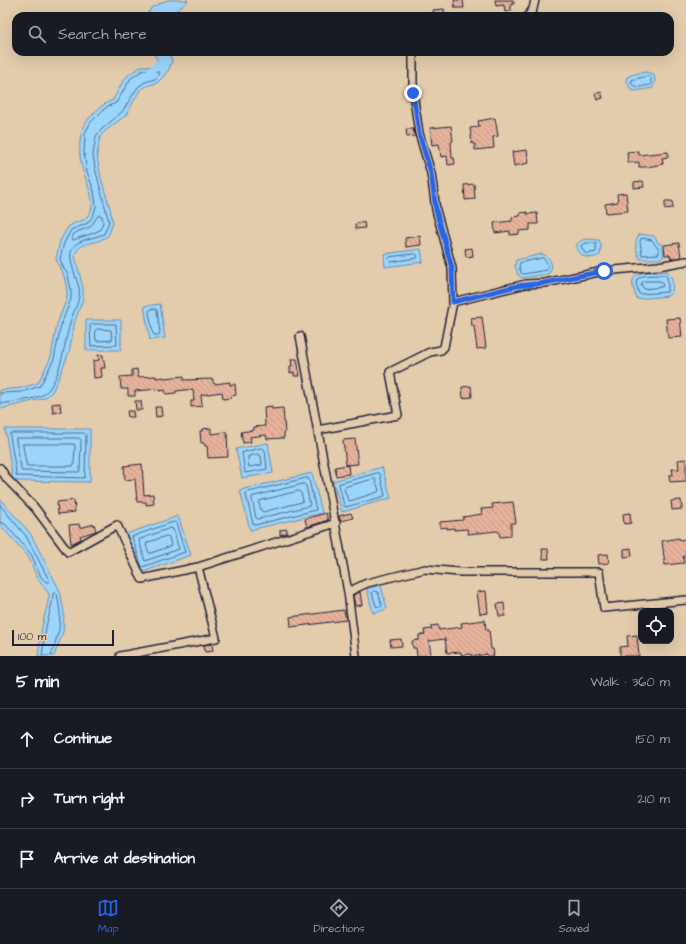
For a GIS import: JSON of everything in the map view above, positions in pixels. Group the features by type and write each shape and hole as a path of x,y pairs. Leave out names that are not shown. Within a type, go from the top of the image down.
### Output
{"street":[{"path":"531,12 534,9 535,0"},
{"path":"318,430 398,415 390,372 430,352 441,350 444,347 453,302 452,268 436,210 431,173 419,133 413,93 413,56"},
{"path":"453,302 526,284 544,283 604,271 658,266 686,261"},
{"path":"300,336 336,523 348,592 356,656"},
{"path":"0,468 6,479 35,508 68,552 117,525 142,579 198,567 336,523"},
{"path":"120,656 216,638 198,567"},
{"path":"348,592 367,584 425,568 459,572 599,572 604,608 686,600"}],"water":[{"path":"167,0 188,0 174,12 148,12 151,8"},
{"path":"155,56 170,56 172,62 169,69 157,83 140,90 126,115 104,132 100,137 97,155 101,178 113,223 108,236 99,241 80,247 76,252 75,256 83,288 83,299 75,321 69,352 58,380 52,392 45,398 0,409 0,390 21,388 38,383 51,357 57,324 67,298 64,276 56,259 60,241 68,227 76,222 84,220 91,211 92,207 91,195 83,170 80,154 81,137 86,122 94,113 113,100 128,75 142,66 158,67"},
{"path":"645,72 654,74 655,81 653,88 635,91 631,90 626,80 627,77"},
{"path":"640,234 654,236 659,244 662,244 664,256 660,259 640,259 636,250 636,239"},
{"path":"585,239 599,240 601,246 600,255 585,257 580,253 577,248 577,244"},
{"path":"421,249 423,262 385,267 384,254"},
{"path":"542,254 549,259 552,266 548,274 522,278 518,275 515,266 516,260"},
{"path":"667,271 670,275 672,284 672,292 668,296 637,299 633,287 635,276 644,273"},
{"path":"160,304 165,338 150,340 144,306"},
{"path":"86,320 121,320 121,350 86,350"},
{"path":"5,429 90,429 90,482 13,481"},
{"path":"268,443 273,473 242,478 236,449"},
{"path":"382,467 391,498 342,512 333,481"},
{"path":"312,473 322,513 250,530 240,490"},
{"path":"0,499 30,533 60,591 64,612 63,632 54,656 38,656 42,626 49,594 38,579 28,556 0,525"},
{"path":"178,516 191,555 140,573 126,534"},
{"path":"381,585 387,609 373,613 367,589"}],"building":[{"path":"454,0 463,0 464,8 455,8"},
{"path":"495,0 513,0 514,4 511,4 511,11 505,12 504,5 496,6"},
{"path":"444,9 444,12 433,12 433,10"},
{"path":"601,92 603,98 597,100 595,94"},
{"path":"495,118 498,136 493,137 494,148 475,150 475,144 472,144 470,128 479,127 478,121"},
{"path":"451,126 453,141 451,142 452,158 454,158 455,164 448,165 447,156 441,157 439,144 432,145 430,128"},
{"path":"406,129 413,129 415,136 407,137"},
{"path":"527,150 529,163 514,166 512,152"},
{"path":"638,151 639,155 668,152 668,157 662,158 663,164 647,167 639,167 639,162 628,163 627,152"},
{"path":"643,181 644,187 634,188 634,182"},
{"path":"474,184 475,199 465,200 464,185"},
{"path":"626,193 628,211 606,213 605,204 618,202 617,194"},
{"path":"665,201 672,201 673,208 665,209"},
{"path":"527,212 527,214 537,213 538,224 530,224 530,230 519,231 519,234 510,235 510,231 495,233 494,223 512,221 512,217 520,216 520,213"},
{"path":"364,222 365,228 356,229 355,224"},
{"path":"420,236 421,245 406,247 405,238"},
{"path":"679,243 681,257 671,259 670,255 665,255 664,245"},
{"path":"472,248 473,256 466,257 465,249"},
{"path":"482,317 486,348 477,349 474,326 472,326 471,318"},
{"path":"680,318 682,337 668,338 666,319"},
{"path":"98,355 103,355 105,368 101,368 102,377 94,378 93,361 99,360"},
{"path":"291,359 297,359 300,376 294,376 294,372 290,373 290,366 292,366"},
{"path":"137,369 138,377 156,376 156,378 164,378 184,376 184,380 213,379 213,383 215,384 230,382 230,385 235,384 236,395 231,396 231,398 223,399 222,392 201,395 202,406 191,407 191,401 194,401 193,389 166,394 165,390 159,391 158,389 135,391 135,396 128,396 128,389 121,389 120,377 132,376 132,370"},
{"path":"471,386 472,397 463,398 462,387"},
{"path":"135,401 141,401 142,410 136,410"},
{"path":"60,403 61,412 53,413 52,404"},
{"path":"272,406 272,409 283,408 284,438 267,439 266,435 250,437 251,442 243,443 241,432 254,430 254,427 265,426 264,407"},
{"path":"155,407 161,407 162,416 156,417"},
{"path":"127,411 133,411 134,417 128,417"},
{"path":"211,428 211,434 227,432 228,457 208,458 207,446 205,446 204,443 201,443 200,431 202,431 202,429"},
{"path":"355,439 358,464 346,465 343,440"},
{"path":"686,459 686,481 670,482 669,475 673,475 672,469 679,469 678,460"},
{"path":"142,464 144,495 153,494 154,504 146,505 146,502 137,502 135,479 125,480 124,466"},
{"path":"348,465 349,474 336,476 335,467"},
{"path":"74,500 75,512 58,514 57,502"},
{"path":"681,500 682,509 672,510 671,501"},
{"path":"513,502 516,523 511,523 511,536 500,537 499,532 497,531 468,534 467,529 454,530 454,528 447,529 447,527 440,528 440,522 463,520 463,517 482,514 481,509 493,508 492,504"},
{"path":"326,513 328,520 307,527 305,519"},
{"path":"351,513 353,518 341,521 339,516"},
{"path":"630,513 631,523 624,524 623,514"},
{"path":"79,524 80,528 94,524 96,531 80,536 81,539 71,544 69,525"},
{"path":"287,529 287,533 280,535 280,530"},
{"path":"679,538 680,540 686,539 686,556 683,556 684,563 665,565 662,541"},
{"path":"631,548 632,556 624,557 624,549"},
{"path":"542,549 548,549 549,559 543,559"},
{"path":"608,554 609,563 599,564 598,555"},
{"path":"486,591 488,613 480,614 477,592"},
{"path":"360,592 362,605 355,606 353,595"},
{"path":"504,603 505,616 499,616 497,604"},
{"path":"344,610 346,620 291,627 290,617"},
{"path":"485,620 486,630 489,630 491,649 493,649 494,656 488,656 487,654 477,656 471,656 471,654 461,655 461,652 447,653 445,639 429,641 431,655 417,656 416,648 413,648 412,641 419,640 419,635 425,634 424,630 432,629 431,626 438,625 439,630 462,627 461,623"},
{"path":"637,635 639,656 620,656 620,647 628,646 627,636"},
{"path":"401,639 402,646 391,647 390,640"},
{"path":"212,644 213,651 205,652 204,645"}],"waterway":[{"path":"149,73 164,58 163,56"}],"route":[{"path":"413,93 419,133 431,173 436,210 452,268 453,302 526,284 544,283 604,271"}]}
